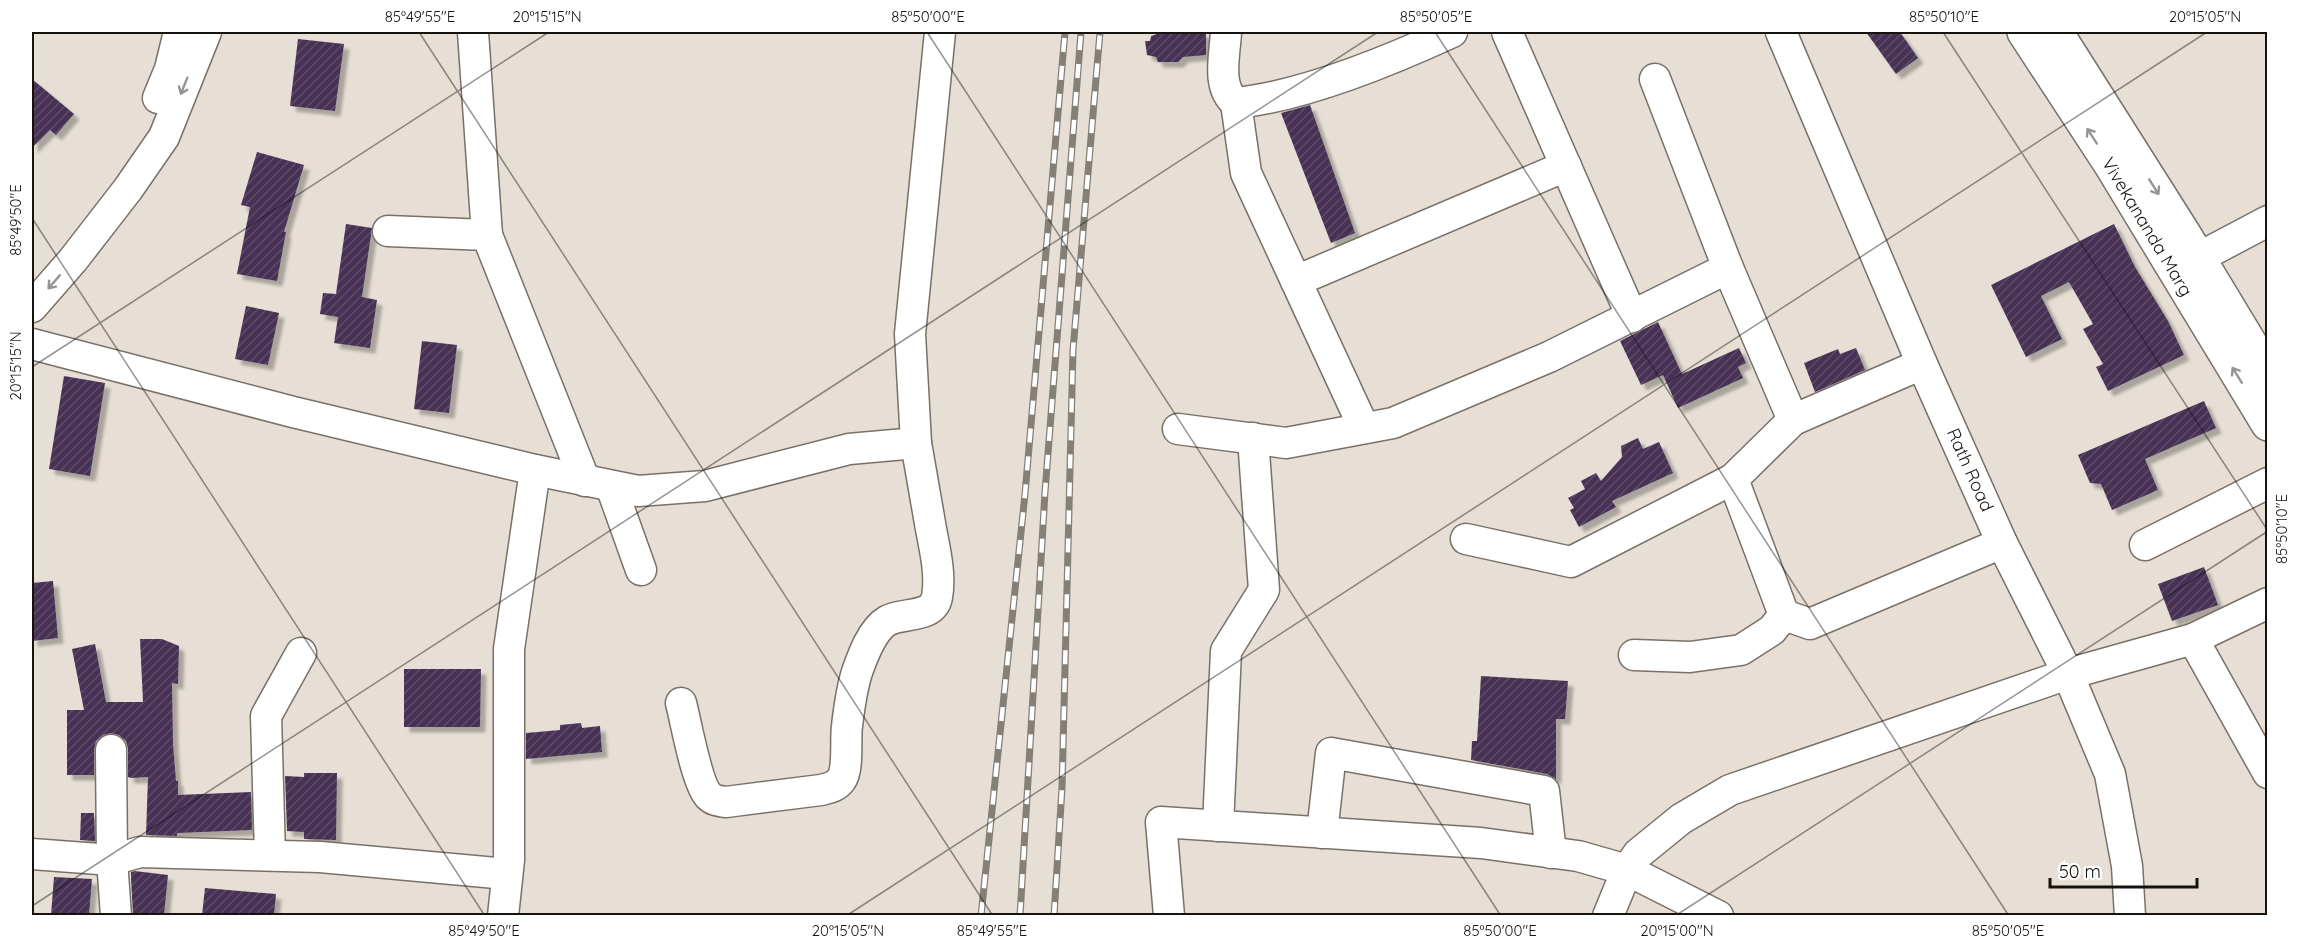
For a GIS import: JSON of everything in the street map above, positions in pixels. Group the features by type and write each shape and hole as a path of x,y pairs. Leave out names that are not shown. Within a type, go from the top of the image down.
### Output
{"main road":[{"name":"Vivekananda Marg","path":"2024,32 2111,165 2268,424"},
{"name":"Vivekananda Marg","path":"2056,32 2268,373"}],"street":[{"path":"32,275 89,211 141,135 170,69 179,32"},
{"path":"32,307 73,260 114,207 164,136 206,32"},
{"path":"473,32 487,235 598,483 641,570"},
{"path":"681,703 702,786 710,798 726,802 833,787 841,780 845,762 847,724 857,672 876,631 888,620 921,613 933,606 937,600 939,587 934,549 916,443 910,334 940,32"},
{"path":"1226,32 1223,86 1228,97 1236,104 1246,173 1364,429"},
{"path":"1236,104 1310,88 1452,32"},
{"path":"1507,32 1632,317"},
{"name":"Rath Road","path":"1781,32 1922,364 2002,543 2068,674 2110,774 2127,866 2130,915"},
{"path":"1655,79 1728,268 1792,420"},
{"path":"1296,281 1566,166"},
{"path":"2198,258 2268,221"},
{"path":"388,231 487,235"},
{"path":"1178,429 1286,443 1393,423 1550,357 1728,268"},
{"path":"32,344 293,412 535,470 638,491 705,486 849,449 916,443"},
{"path":"1466,539 1571,562 1733,478 1792,420 1922,364"},
{"path":"1218,826 1226,651 1264,590 1253,438"},
{"path":"503,915 507,874 509,649 535,470"},
{"path":"1733,478 1784,615"},
{"path":"2145,545 2268,483"},
{"path":"1784,615 1810,624 2002,543"},
{"path":"1608,915 1627,870 1638,854 1682,819 1730,790 2068,674 2193,639 2268,603"},
{"path":"1634,655 1690,657 1741,650 1772,630 1784,615"},
{"path":"2193,639 2268,774"},
{"path":"270,855 266,716 301,653"},
{"path":"111,750 112,860 116,915"},
{"path":"1322,833 1331,753 1544,791 1551,853"},
{"path":"1169,915 1161,822 1481,843 1578,856 1627,870 1718,915"},
{"path":"32,854 112,860 141,852 320,857 507,874"}],"building":[{"path":"1163,32 1206,32 1206,55 1183,57 1178,62 1158,62 1156,57 1147,55 1145,41 1150,41 1151,36"},
{"path":"1866,32 1900,32 1918,58 1896,74"},
{"path":"298,39 344,44 335,111 290,106"},
{"path":"32,79 74,114 56,135 50,130 32,148"},
{"path":"1310,105 1355,233 1331,243 1281,113"},
{"path":"257,152 304,165 284,232 286,232 277,281 237,274 250,207 241,205"},
{"path":"346,224 372,228 362,297 377,300 370,348 334,343 338,317 320,314 323,293 336,294"},
{"path":"2114,224 2135,267 2168,321 2184,355 2108,391 2096,367 2103,364 2083,329 2093,324 2069,282 2041,296 2062,339 2026,357 1991,285"},
{"path":"246,306 279,313 268,365 235,359"},
{"path":"1658,322 1682,374 1739,348 1746,363 1738,367 1743,378 1678,408 1663,375 1641,385 1620,341"},
{"path":"422,341 457,345 449,413 414,409"},
{"path":"1856,348 1865,370 1815,392 1804,363 1838,349 1840,354"},
{"path":"64,376 105,383 90,476 49,469"},
{"path":"2204,401 2216,428 2145,459 2158,490 2112,510 2101,484 2090,483 2078,455"},
{"path":"1638,438 1643,449 1659,442 1673,473 1612,501 1616,507 1579,527 1570,510 1574,508 1568,498 1585,489 1581,481 1596,473 1601,481 1622,457 1621,446"},
{"path":"2204,567 2218,605 2172,621 2158,584"},
{"path":"53,581 58,638 32,641 32,583"},
{"path":"140,639 162,639 179,646 178,684 172,683 173,744 178,795 251,792 252,830 177,833 177,836 146,835 148,777 128,777 128,749 126,741 119,735 111,733 103,735 96,741 94,775 67,775 67,710 84,710 72,649 95,644 106,702 143,702"},
{"path":"404,669 481,669 480,727 404,727"},
{"path":"1481,676 1568,681 1565,719 1556,719 1556,779 1547,774 1471,760 1472,741 1477,741"},
{"path":"581,723 582,728 600,726 602,752 526,759 526,733 560,730 560,725"},
{"path":"304,773 337,773 336,840 304,839 304,832 287,831 285,776 304,777"},
{"path":"81,813 94,813 95,841 80,840"},
{"path":"131,872 168,875 164,915 133,915"},
{"path":"54,877 92,879 89,915 51,915"},
{"path":"205,888 276,894 274,915 202,915"}],"railway":[{"path":"981,916 1025,494 1065,32"},
{"path":"1020,916 1045,492 1081,32"},
{"path":"1054,916 1062,788 1073,350 1100,32"}]}
